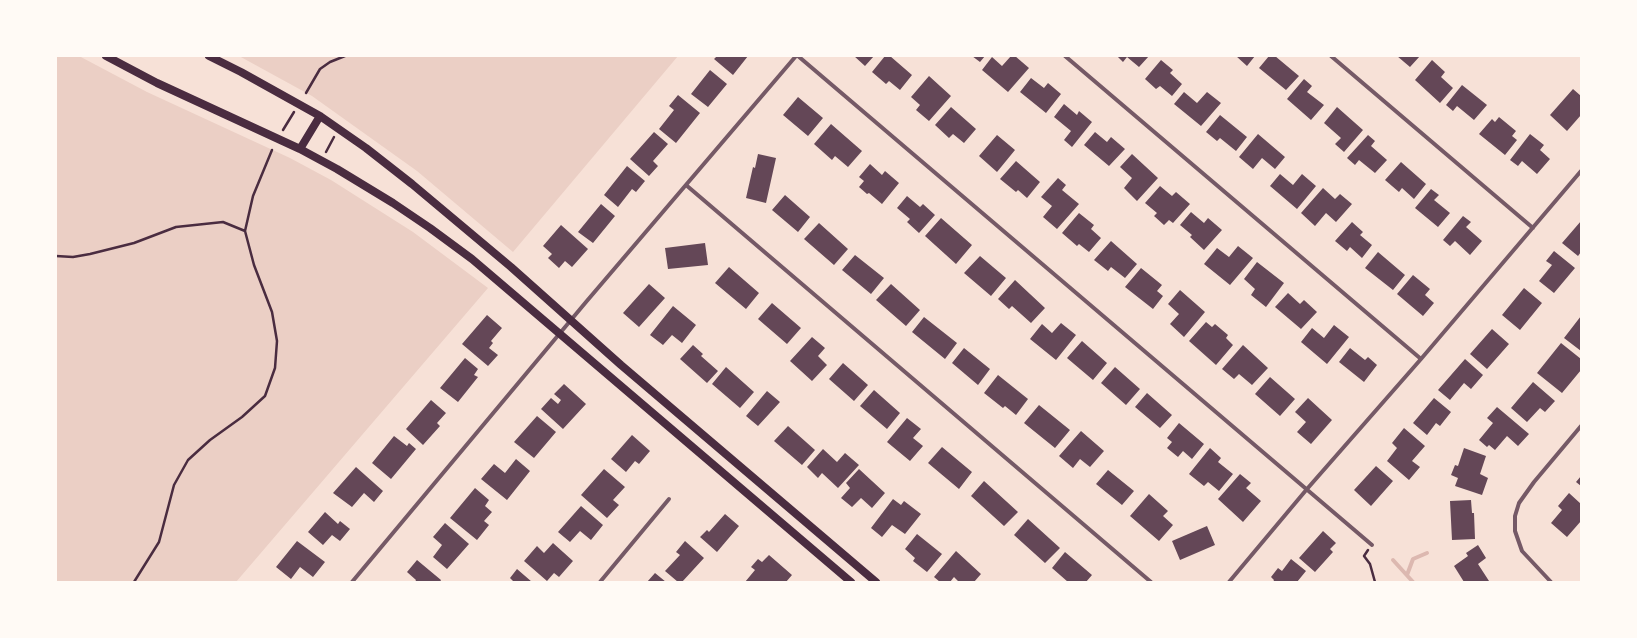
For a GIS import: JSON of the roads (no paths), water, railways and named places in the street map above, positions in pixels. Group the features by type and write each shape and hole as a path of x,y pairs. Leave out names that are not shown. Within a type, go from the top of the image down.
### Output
{"main road":[{"path":"106,56 157,83 337,169 387,199 430,228 472,259 851,582"},
{"path":"209,56 320,116 366,148 412,184 511,267 571,321 876,582"},
{"path":"300,150 320,116"}],"street":[{"path":"352,582 559,334 797,56 1372,545"},
{"path":"1064,56 1421,359"},
{"path":"1331,56 1533,228"},
{"path":"1229,582 1307,489 1421,359 1581,171"},
{"path":"686,185 1151,582"},
{"path":"1551,582 1522,551 1515,531 1515,516 1519,503 1534,482 1581,426"},
{"path":"600,582 670,499"}],"waterway":[{"path":"1407,575 1413,559 1427,553"},
{"path":"1393,560 1413,582"}]}
